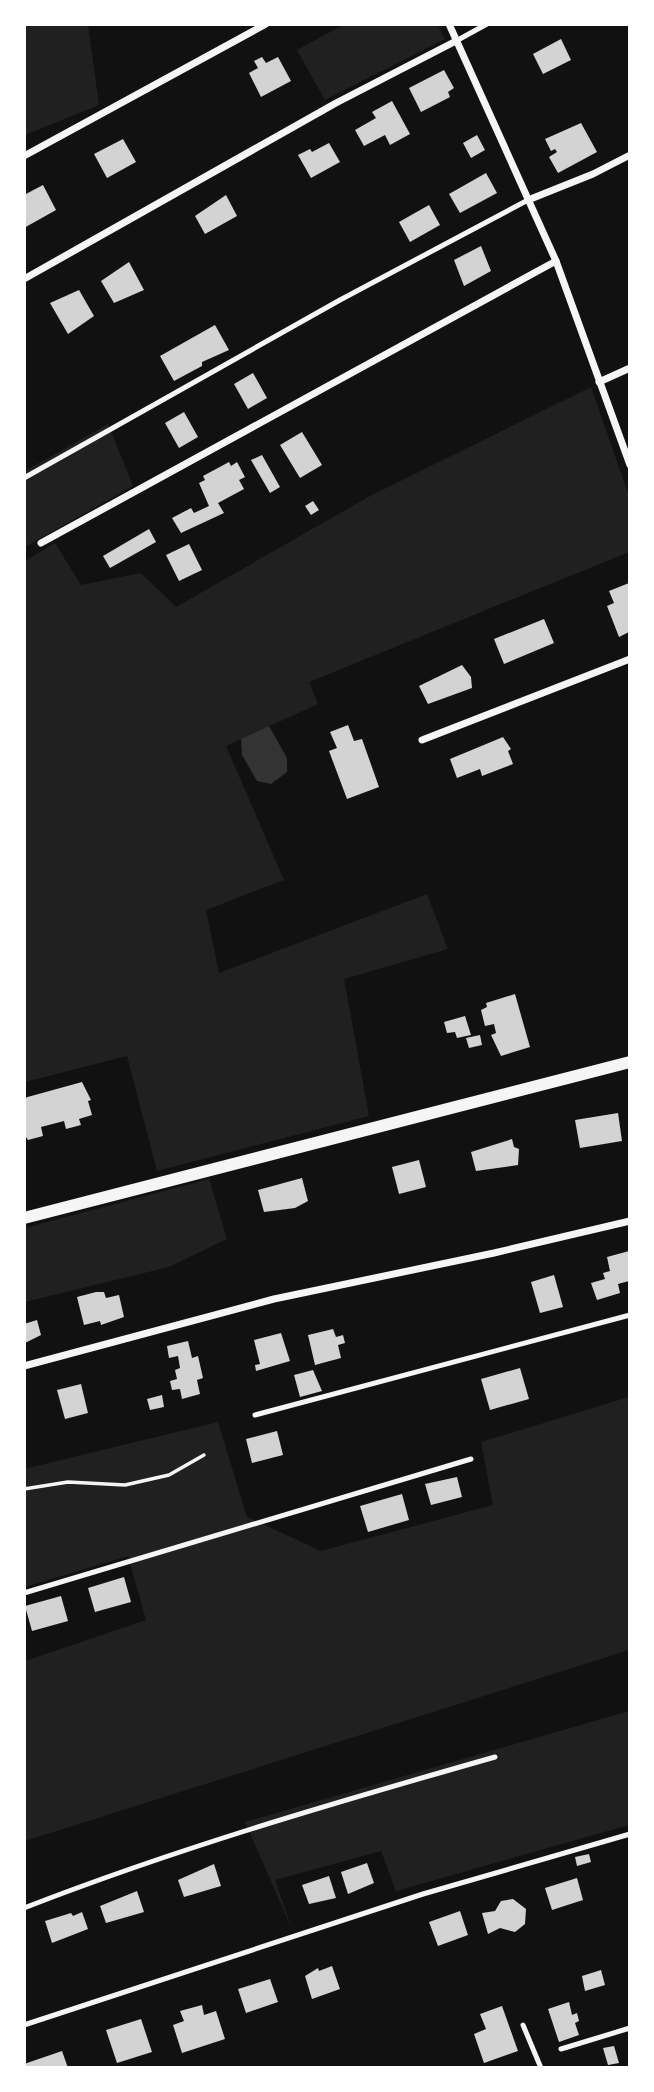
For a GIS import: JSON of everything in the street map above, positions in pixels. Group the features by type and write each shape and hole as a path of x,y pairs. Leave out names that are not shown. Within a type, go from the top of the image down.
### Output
{"street":[{"path":"24,156 266,24"},
{"path":"449,24 556,261 629,465"},
{"path":"24,279 336,103 456,41"},
{"path":"528,200 593,174 629,155"},
{"path":"41,543 556,261"},
{"path":"599,382 629,368"},
{"path":"422,740 629,659"},
{"path":"24,1218 629,1062"},
{"path":"24,1366 274,1299 494,1253 629,1221"}],"lane":[{"path":"456,41 487,24"},
{"path":"24,478 340,300 528,200"},
{"path":"255,1415 629,1315"},
{"path":"24,1593 471,1459"},
{"path":"24,1908 110,1875 250,1830 495,1757"},
{"path":"24,2025 423,1894 629,1834"},
{"path":"523,2025 541,2067"},
{"path":"561,2049 629,2028"}],"path":[{"path":"24,1489 68,1482 125,1485 169,1475 204,1455"}],"shaded area":[{"path":"25,24 88,25 99,105 25,135"},
{"path":"343,25 438,25 445,39 325,100 297,50"},
{"path":"591,387 629,496 629,552 309,682 318,704 226,746 284,880 206,910 219,973 427,894 448,949 344,979 369,1116 157,1171 127,1056 25,1082 25,561 55,543 81,585 141,573 176,607 370,496"},
{"path":"108,424 133,486 25,547 25,471"},
{"path":"269,726 287,758 287,772 271,784 257,781 242,755 241,739"},
{"path":"209,1179 227,1239 169,1267 25,1302 25,1228"},
{"path":"629,1397 629,1650 25,1841 25,1661 146,1620 128,1556 25,1587 24,1469 218,1422 247,1517 321,1551 493,1505 481,1442"},
{"path":"629,1711 629,1825 396,1891 381,1851 275,1880 292,1929 245,1822"}],"building":[{"path":"561,39 571,60 543,74 533,54"},
{"path":"262,57 266,63 278,57 291,81 261,97 249,73 258,68 254,61"},
{"path":"444,70 454,88 448,92 450,97 421,112 409,88"},
{"path":"392,101 410,134 390,145 385,135 364,146 355,130 376,118 372,112"},
{"path":"581,123 597,152 558,173 549,157 557,152 555,149 551,151 545,139"},
{"path":"477,135 485,150 471,158 463,143"},
{"path":"123,139 136,162 107,178 94,154"},
{"path":"329,143 340,162 311,178 298,155 310,149 312,152"},
{"path":"486,173 497,193 460,213 449,194"},
{"path":"43,185 56,210 24,228 24,195"},
{"path":"226,195 237,216 205,234 195,216"},
{"path":"429,205 440,225 410,242 399,222"},
{"path":"481,246 491,271 464,286 454,260"},
{"path":"129,262 144,290 114,303 101,281"},
{"path":"79,290 94,316 68,334 50,303"},
{"path":"215,325 229,350 202,362 202,366 174,381 160,356"},
{"path":"253,373 267,398 248,409 234,384"},
{"path":"184,412 198,437 179,448 165,423"},
{"path":"302,432 322,465 300,478 280,445"},
{"path":"262,455 280,487 270,493 251,460"},
{"path":"229,462 231,466 237,462 245,477 239,480 244,489 218,503 224,513 181,533 172,518 191,508 194,513 209,506 199,483 205,480 203,476"},
{"path":"313,501 319,510 311,515 305,506"},
{"path":"149,529 156,542 110,568 103,556"},
{"path":"189,544 202,570 179,581 166,555"},
{"path":"629,583 629,632 619,637 607,606 614,603 609,591"},
{"path":"544,619 554,643 504,664 494,639"},
{"path":"462,665 471,677 472,688 428,704 419,686"},
{"path":"348,725 354,741 362,739 379,787 347,799 329,751 337,748 330,732"},
{"path":"503,737 511,749 508,751 513,764 482,776 480,769 457,778 450,759"},
{"path":"515,994 530,1047 501,1056 491,1035 496,1033 494,1024 485,1026 481,1010 487,1007 486,1003"},
{"path":"465,1016 471,1035 457,1038 455,1032 447,1033 444,1022"},
{"path":"480,1035 482,1045 469,1048 466,1038"},
{"path":"82,1082 91,1100 88,1101 92,1115 79,1119 81,1125 66,1129 64,1121 41,1127 43,1136 28,1140 24,1134 24,1098"},
{"path":"618,1113 622,1141 580,1148 575,1120"},
{"path":"512,1139 514,1147 519,1149 518,1165 476,1171 471,1152"},
{"path":"419,1160 426,1187 399,1194 392,1167"},
{"path":"302,1178 308,1201 295,1208 264,1212 258,1190"},
{"path":"629,1251 629,1281 618,1284 620,1293 597,1300 591,1283 605,1279 603,1273 610,1271 607,1257"},
{"path":"554,1275 563,1307 540,1313 531,1282"},
{"path":"104,1292 106,1298 119,1295 124,1317 101,1325 100,1321 84,1325 77,1297"},
{"path":"37,1320 41,1335 25,1343 24,1324"},
{"path":"333,1329 336,1337 343,1335 345,1343 338,1345 341,1358 315,1365 308,1335"},
{"path":"281,1333 290,1361 256,1371 255,1365 260,1364 254,1340"},
{"path":"188,1341 192,1358 198,1356 203,1378 197,1380 200,1394 182,1399 180,1389 172,1390 170,1381 177,1379 175,1370 180,1368 178,1356 169,1358 167,1346"},
{"path":"520,1368 529,1399 490,1410 481,1379"},
{"path":"313,1370 322,1391 300,1397 294,1375"},
{"path":"81,1384 88,1413 65,1419 57,1390"},
{"path":"162,1395 164,1407 150,1410 147,1399"},
{"path":"277,1431 283,1455 252,1463 246,1439"},
{"path":"457,1477 462,1497 431,1505 425,1484"},
{"path":"402,1494 409,1520 368,1532 360,1506"},
{"path":"124,1577 131,1602 95,1612 88,1588"},
{"path":"61,1596 68,1621 32,1631 25,1606"},
{"path":"589,1854 591,1862 577,1866 575,1857"},
{"path":"367,1863 374,1883 348,1894 341,1872"},
{"path":"214,1864 221,1886 184,1897 178,1880"},
{"path":"329,1876 336,1898 309,1904 302,1885"},
{"path":"577,1878 583,1900 552,1910 545,1888"},
{"path":"137,1891 144,1912 106,1923 100,1906"},
{"path":"513,1899 526,1909 525,1924 515,1932 500,1928 488,1934 482,1913 495,1911 501,1901"},
{"path":"460,1911 468,1935 438,1946 429,1922"},
{"path":"82,1912 88,1929 52,1943 45,1921"},
{"path":"332,1966 340,1989 312,1999 305,1976 318,1968 319,1971"},
{"path":"601,1970 605,1985 585,1991 582,1976"},
{"path":"270,1979 278,2002 246,2013 238,1989"},
{"path":"569,2002 572,2015 577,2013 579,2021 575,2023 579,2035 559,2042 548,2009"},
{"path":"202,2005 204,2015 216,2011 225,2039 182,2053 173,2025 184,2021 180,2011"},
{"path":"502,2006 518,2051 484,2063 474,2034 486,2029 480,2014"},
{"path":"141,2019 152,2052 117,2063 106,2030"},
{"path":"614,2046 619,2063 608,2065 603,2048"},
{"path":"62,2051 68,2068 24,2068 24,2064"}]}
